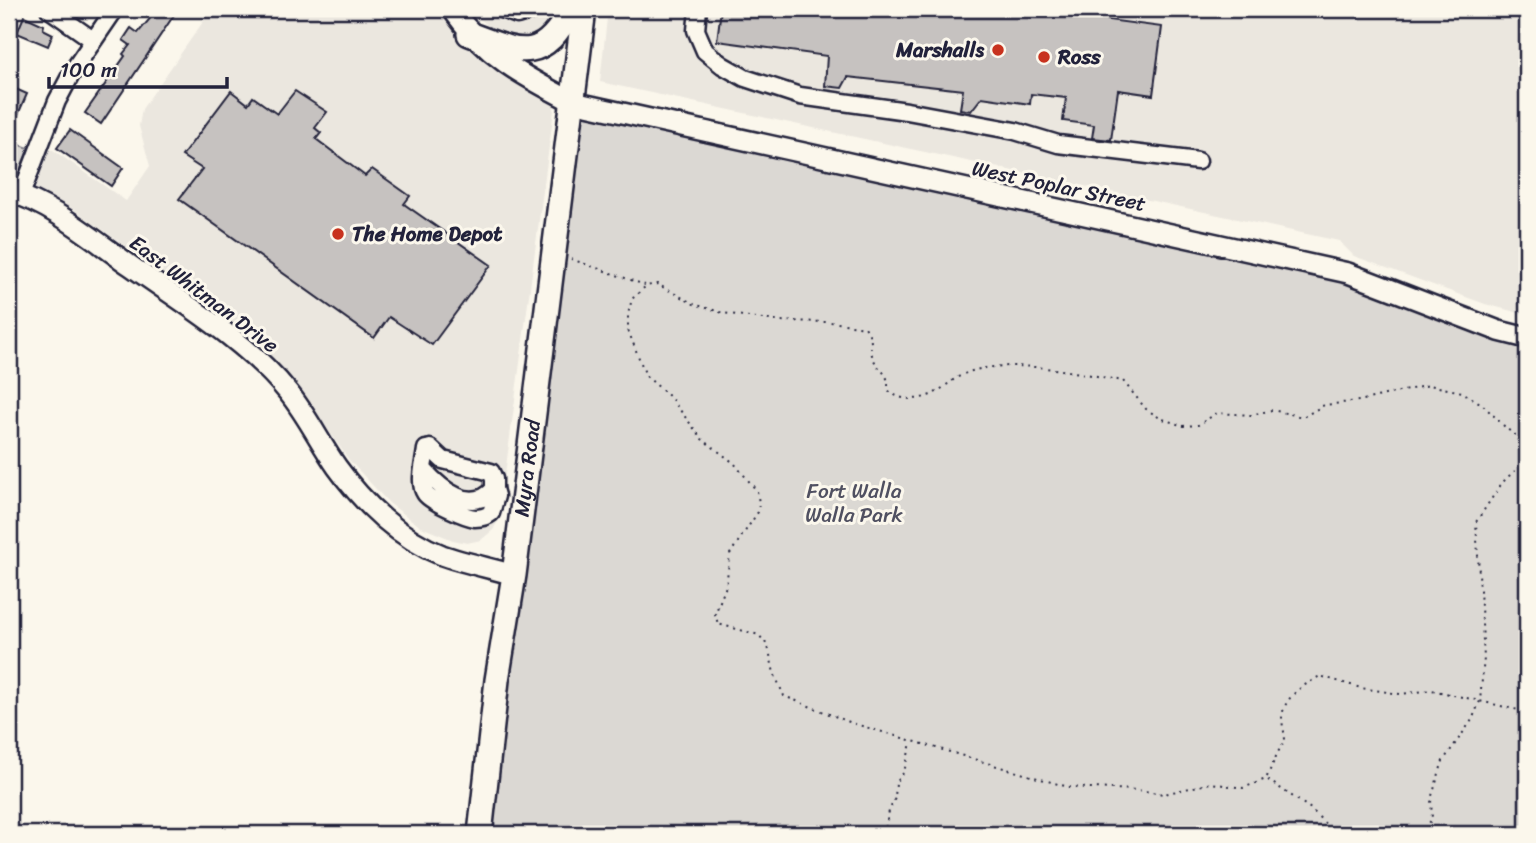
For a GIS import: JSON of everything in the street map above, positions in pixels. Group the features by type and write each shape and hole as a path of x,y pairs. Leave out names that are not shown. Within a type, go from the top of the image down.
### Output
{"highway":[{"path":"469,34 510,49 525,51 545,44 560,30 571,9"},
{"name":"Myra Road","path":"480,834 497,680 514,575 584,9"}],"main road":[{"name":"West Poplar Street","path":"452,9 469,34 516,71 573,102 1348,273 1499,331 1527,338"},
{"name":"East Whitman Drive","path":"15,194 51,212 103,246 251,352 289,392 339,469 387,522 425,547 443,555 514,575"}],"street":[{"path":"49,9 93,40"},
{"path":"15,194 74,69 115,9"},
{"path":"501,9 517,15 537,9"},
{"path":"698,9 696,30 705,51 745,78 800,96 908,111 1015,131 1058,144 1198,161"},
{"path":"428,448 443,460 491,472 494,489 496,496 491,513 477,518 466,516 427,497 422,487 428,448"}],"path":[{"path":"570,258 646,286 657,284 694,303 743,317 830,322 865,327 872,337 872,357 889,379 888,390 895,397 917,400 938,393 963,374 987,367 1033,368 1123,381 1146,409 1160,418 1183,426 1198,425 1217,413 1251,415 1272,410 1303,417 1324,405 1359,401 1429,385 1462,392 1482,404 1507,429 1527,443"},
{"path":"646,286 632,299 628,314 628,330 641,368 646,376 670,397 702,439 734,463 757,491 758,512 730,554 726,586 715,614 718,624 759,635 764,641 768,646 783,696 911,742 924,743 1068,787 1164,794 1211,783 1243,788 1266,779 1285,741 1282,719 1286,703 1302,686 1320,676 1361,688 1400,694 1432,690 1527,712"},
{"path":"1421,834 1432,819 1431,799 1443,761 1472,720 1480,701 1484,658 1476,522 1502,483 1513,472 1527,466"},
{"path":"884,834 895,797 896,783 904,772 911,742"},
{"path":"1266,779 1311,809 1335,834"},
{"path":"833,834 853,834"}],"shaded area":[{"path":"212,9 441,9 464,39 497,69 519,85 555,102 499,519 493,530 481,540 467,543 453,540 421,527 389,503 349,460 276,360 187,290 75,210 28,186 43,149 53,150 126,201 150,166 139,126 142,109"},
{"path":"469,9 555,9 550,26 537,39 516,41 495,32"},
{"path":"608,9 1527,9 1527,315 1485,304 1354,256 1339,241 600,82"}],"green space":[{"name":"Fort Walla Walla Park","path":"573,102 1348,273 1527,338 1527,834 480,834"},
{"path":"9,141 29,148 15,182 9,180"}],"building":[{"path":"158,9 178,9 101,124 85,113 125,56 123,54 130,45 123,40 131,28 138,33"},
{"path":"721,9 1090,9 1110,12 1108,20 1162,27 1153,95 1118,90 1111,140 1092,138 1094,125 1063,121 1066,98 1031,94 1030,104 982,97 971,111 960,109 963,90 848,77 842,88 825,86 827,56 717,41"},
{"path":"24,16 44,25 43,29 53,34 48,46 17,33"},
{"path":"9,86 27,94 9,135"},
{"name":"The Home Depot","path":"231,91 248,104 253,97 277,114 295,91 327,112 315,128 321,133 316,139 365,176 372,169 410,196 404,204 491,265 432,345 389,317 374,338 179,199 202,169 182,156"},
{"path":"70,130 123,168 111,186 57,148"}],"place":[{"name":"Marshalls","path":"998,50"},
{"name":"Ross","path":"1044,57"},
{"name":"The Home Depot","path":"338,234"}]}
